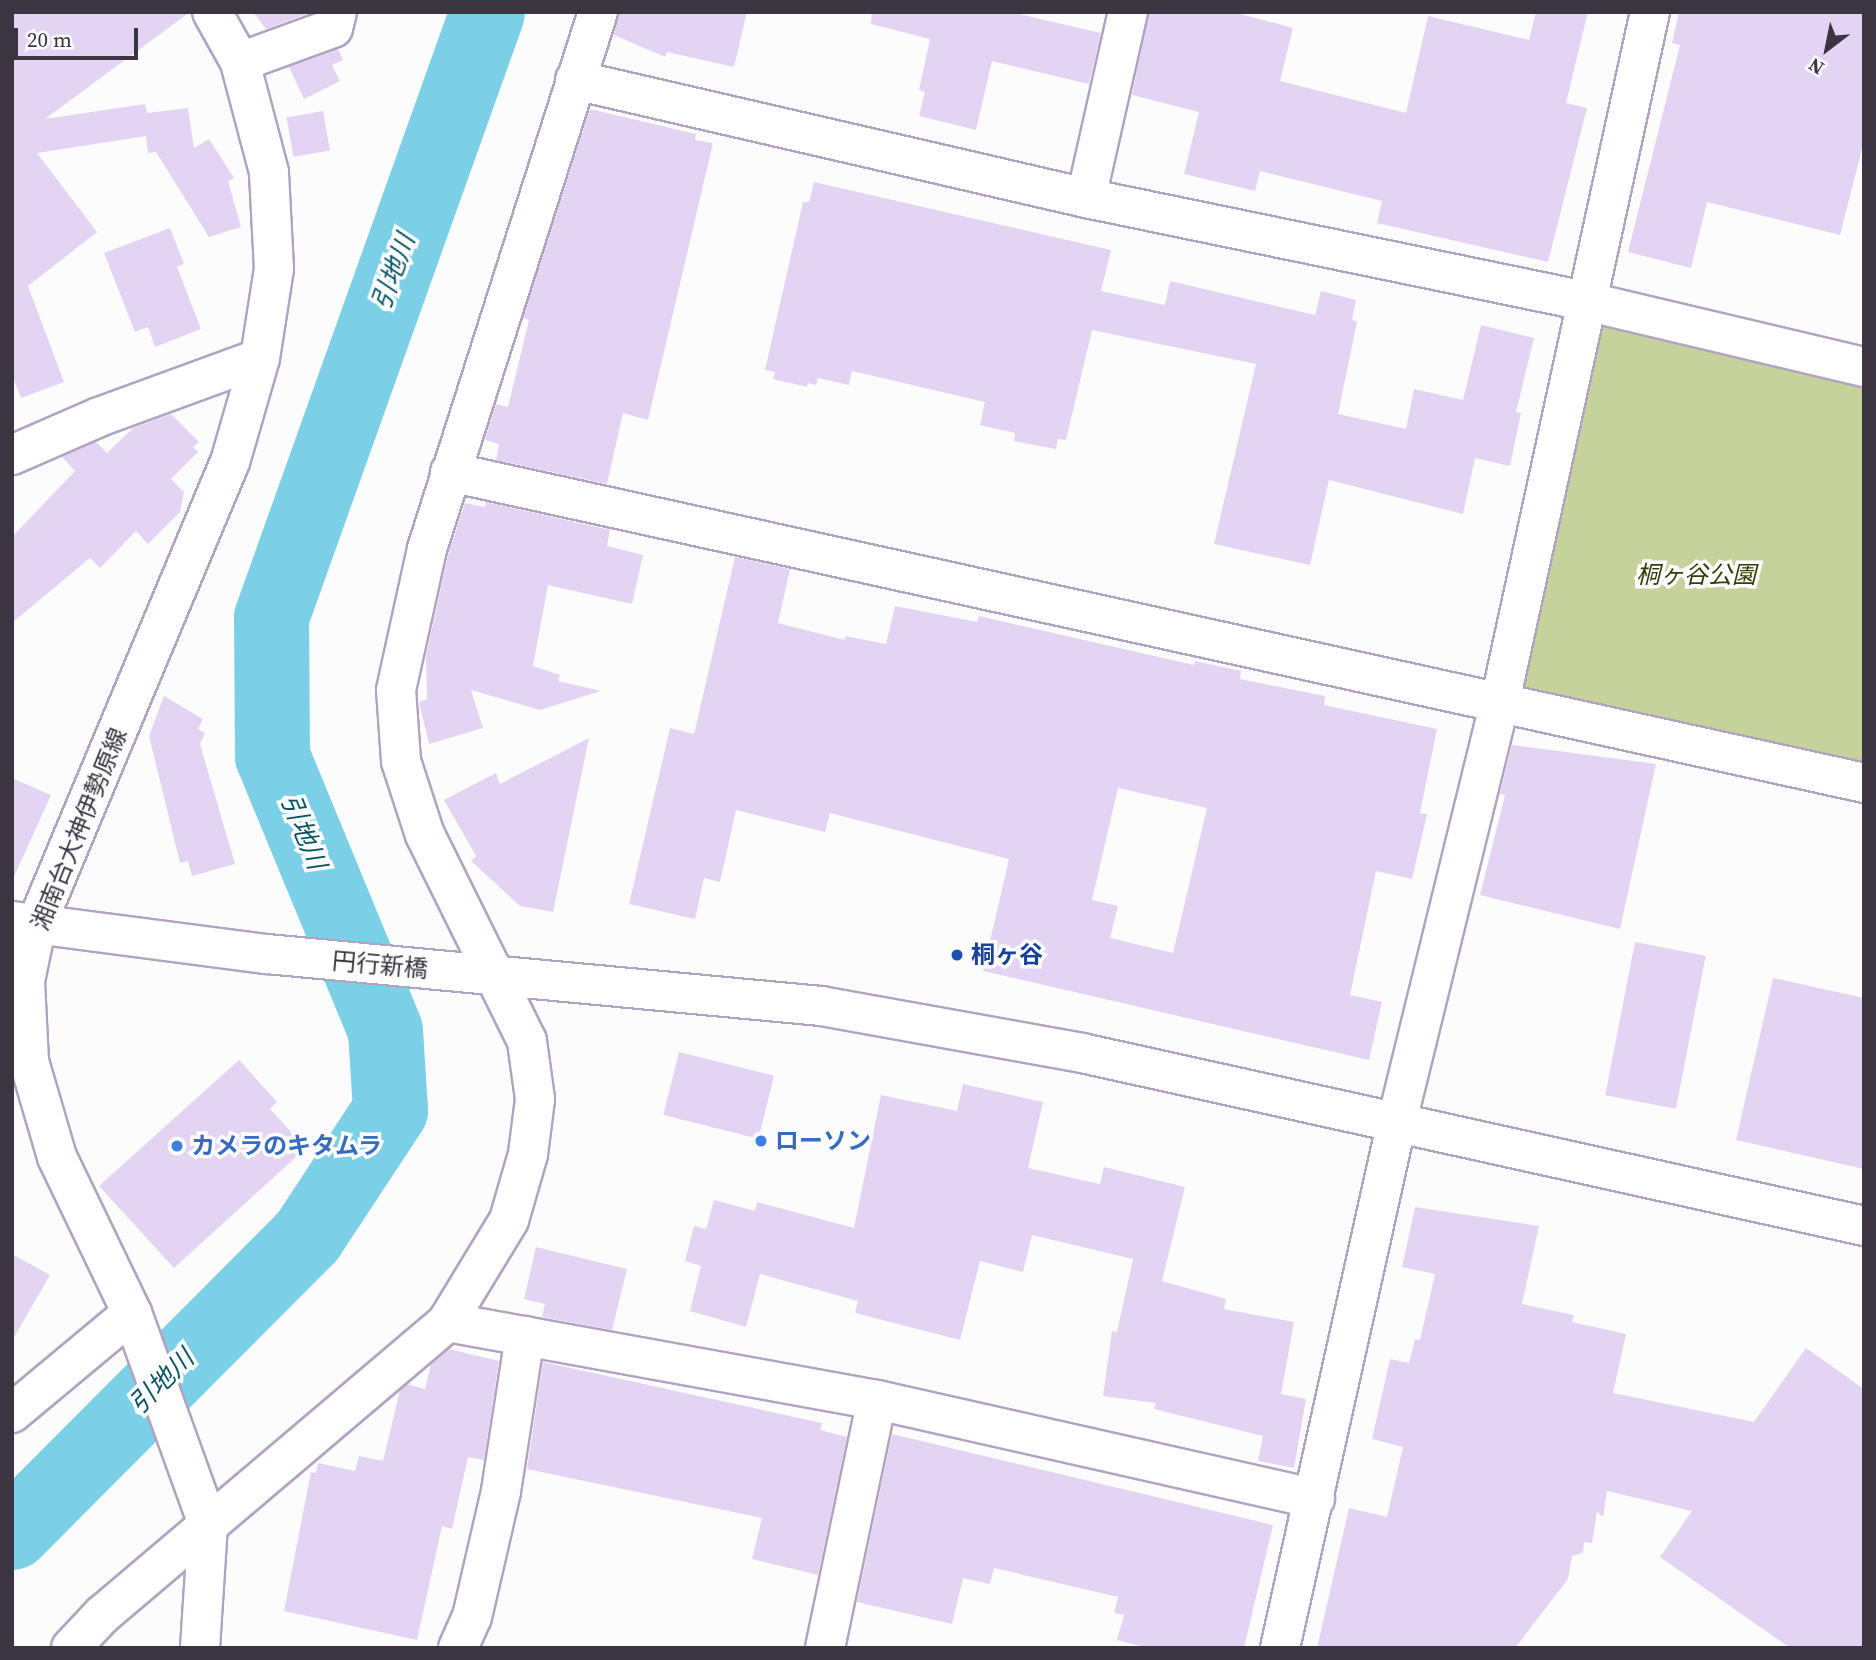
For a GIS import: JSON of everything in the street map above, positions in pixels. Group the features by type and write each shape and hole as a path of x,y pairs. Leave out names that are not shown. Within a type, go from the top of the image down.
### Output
{"street":[{"name":"湘南台大神伊勢原線","path":"200,1648 203,1507 134,1320 57,1157 29,1061 24,981 25,922 230,462 260,358 274,269 269,172 240,62 212,12"},
{"path":"240,62 333,28 337,12"},
{"path":"71,1648 203,1507 447,1322 509,1220 528,1154 535,1100 527,1041 425,835 401,761 398,679 412,608 450,472 598,12"},
{"path":"1086,198 1128,12"},
{"path":"1280,1648 1397,1121 1500,702 1585,301 1650,12"},
{"path":"575,80 1086,198 1585,301 1864,367"},
{"path":"12,455 99,416 260,358"},
{"path":"450,472 1864,783"},
{"name":"円行新橋","path":"25,922 267,954 821,1006 1082,1053 1864,1226"},
{"path":"12,1413 134,1320"},
{"path":"447,1322 877,1400 1315,1499"},
{"path":"458,1648 471,1618 501,1491 525,1336"},
{"path":"825,1648 877,1400"}],"green space":[{"name":"桐ヶ谷公園","path":"1585,301 1864,367 1864,783 1500,702"}],"building":[{"path":"12,12 190,12 45,119 145,104 147,113 188,108 194,148 209,139 234,178 228,181 241,227 209,237 156,152 148,153 146,136 37,153 97,232 28,286 64,382 21,398 12,375"},
{"path":"253,12 312,12 266,29"},
{"path":"619,12 747,12 734,67 667,52 665,57 614,35"},
{"path":"872,12 1011,12 1101,33 1089,84 992,61 976,130 919,116 925,92 919,90 930,39 871,24"},
{"path":"1149,12 1233,12 1293,28 1280,81 1406,113 1428,16 1529,40 1536,12 1588,12 1566,103 1587,108 1548,262 1377,223 1382,201 1260,171 1255,191 1184,174 1199,112 1132,95"},
{"path":"1679,12 1864,12 1864,141 1840,235 1707,202 1691,268 1628,252 1680,45 1672,43"},
{"path":"338,49 343,60 332,65 340,81 304,99 289,67"},
{"path":"590,109 696,134 695,140 713,143 648,420 623,413 607,484 496,460 499,444 485,440 496,404 508,407 529,320 523,318"},
{"path":"323,111 330,150 294,157 287,117"},
{"path":"814,182 1111,250 1101,291 1165,305 1170,281 1315,315 1321,291 1356,300 1352,320 1357,322 1338,414 1406,429 1414,389 1463,400 1481,325 1534,338 1516,412 1521,413 1510,466 1475,458 1463,514 1329,480 1310,565 1214,544 1256,364 1092,330 1066,440 1058,439 1056,449 1014,441 1015,433 980,425 985,402 852,371 849,385 818,378 816,385 808,383 807,387 773,379 775,372 765,370 803,202 809,202"},
{"path":"170,228 184,264 177,267 201,329 155,347 148,327 135,332 104,253"},
{"path":"171,414 199,442 193,447 198,452 171,479 184,492 180,512 148,544 136,531 100,568 90,558 12,623 12,537 75,471 62,457 96,442 107,453 133,428"},
{"path":"486,502 610,530 607,546 643,555 632,604 548,585 533,666 560,675 558,681 601,691 540,710 471,690 483,728 429,744 419,702 427,699 426,656 448,555 465,503 485,507"},
{"path":"735,557 790,569 778,623 845,640 845,636 886,644 895,606 977,622 979,616 1194,665 1195,661 1241,671 1240,679 1325,696 1324,705 1437,729 1420,813 1427,814 1412,879 1376,871 1350,995 1382,1002 1369,1060 983,971 1009,859 830,813 825,832 736,810 720,882 704,878 695,919 629,904 670,728 694,734","holes":["1118,788 1207,808 1173,953 1110,938 1118,906 1092,900"]},
{"path":"164,696 203,719 198,729 205,733 200,744 235,864 192,876 188,861 180,863 149,736"},
{"path":"589,738 553,912 520,906 471,861 476,856 444,800 496,773 500,784"},
{"path":"1512,745 1656,764 1620,929 1480,895 1505,795 1500,794"},
{"path":"12,778 51,795 12,881"},
{"path":"1635,942 1706,956 1676,1109 1605,1095"},
{"path":"1773,978 1864,998 1864,1169 1736,1140"},
{"path":"679,1052 774,1076 758,1139 663,1115"},
{"path":"239,1060 277,1102 270,1109 306,1148 174,1268 99,1186"},
{"path":"963,1084 1043,1102 1028,1168 1100,1184 1104,1167 1185,1187 1162,1281 1226,1299 1224,1309 1294,1322 1281,1394 1306,1399 1294,1468 1258,1461 1263,1436 1154,1409 1156,1403 1103,1396 1112,1331 1117,1332 1133,1259 1032,1235 1023,1272 980,1261 960,1340 855,1313 858,1301 760,1274 746,1327 690,1311 701,1266 685,1261 694,1226 706,1229 714,1200 755,1211 757,1202 854,1228 881,1095 957,1111"},
{"path":"1415,1207 1539,1226 1522,1304 1574,1315 1572,1322 1626,1334 1613,1393 1754,1422 1806,1348 1864,1389 1864,1648 1790,1648 1660,1557 1692,1511 1607,1491 1603,1517 1597,1512 1592,1543 1584,1542 1583,1553 1572,1556 1568,1579 1515,1648 1317,1648 1349,1508 1387,1517 1403,1447 1372,1439 1390,1359 1409,1363 1415,1339 1420,1340 1435,1274 1402,1267"},
{"path":"536,1247 627,1269 612,1330 542,1317 545,1304 524,1299"},
{"path":"12,1254 50,1275 12,1341"},
{"path":"449,1349 499,1361 484,1460 468,1457 452,1529 442,1526 417,1640 284,1611 311,1472 316,1473 318,1463 355,1471 359,1456 383,1461 400,1390 407,1384 425,1389 431,1364"},
{"path":"543,1362 822,1423 820,1430 847,1437 818,1575 752,1559 762,1518 527,1469"},
{"path":"892,1434 1273,1525 1244,1648 1148,1648 1117,1640 1124,1615 1114,1613 1118,1597 994,1568 990,1584 963,1578 952,1624 857,1602"}],"waterway":[{"name":"引地川","path":"12,1532 307,1236 390,1110 385,1030 272,756 271,617 487,12"}],"place":[{"name":"桐ヶ谷","path":"957,955"},
{"name":"ローソン","path":"761,1141"},
{"name":"カメラのキタムラ","path":"177,1146"}]}
